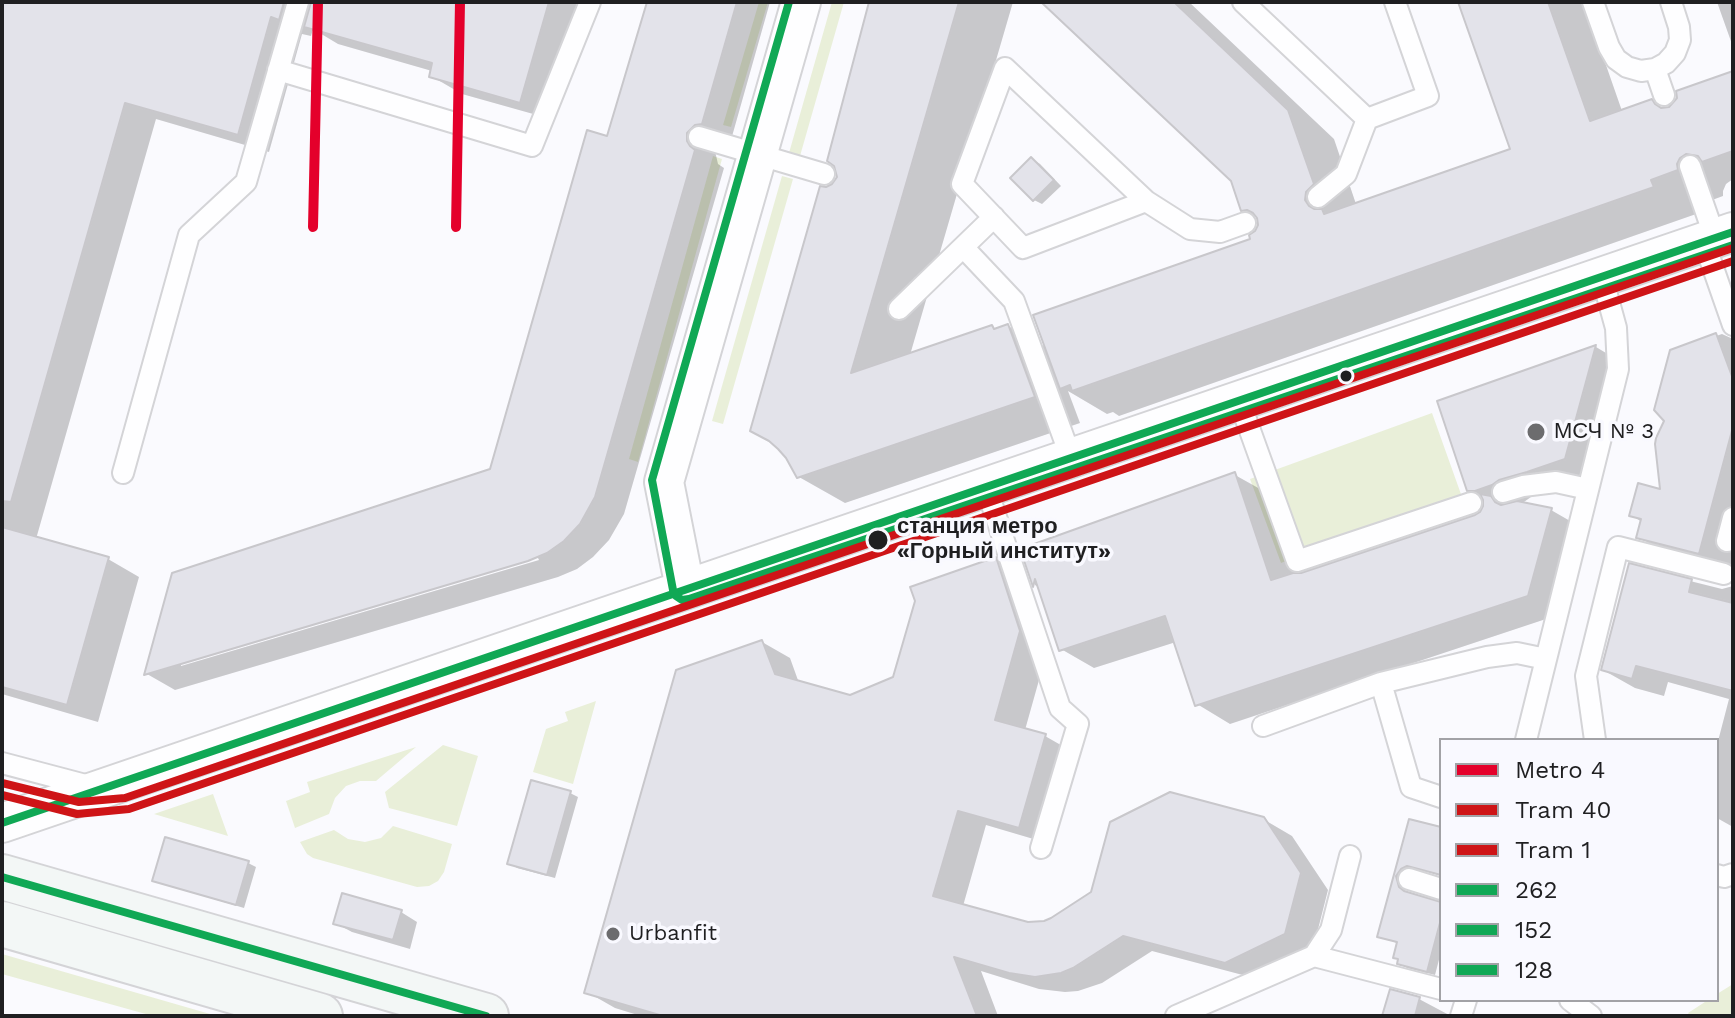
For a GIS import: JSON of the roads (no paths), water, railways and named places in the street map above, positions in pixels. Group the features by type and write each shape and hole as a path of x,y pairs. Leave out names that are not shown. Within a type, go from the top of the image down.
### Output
{"main road":[{"path":"2,877 486,1016"},
{"path":"2,924 320,1016"}],"street":[{"path":"685,588 664,482 801,2"},
{"path":"2,823 1717,237"}],"lane":[{"path":"123,473 189,235 246,182 298,2"},
{"path":"278,70 532,146 590,2"},
{"path":"1243,2 1367,119"},
{"path":"1318,197 1346,174 1367,119 1428,96 1395,2"},
{"path":"1593,2 1616,59 1627,67 1641,71 1655,69 1675,53 1680,40 1679,27 1671,2"},
{"path":"1146,201 1023,248 962,184 1005,68 1146,201 1190,229 1220,232 1245,223"},
{"path":"1655,69 1664,95"},
{"path":"699,137 824,174"},
{"path":"1690,166 1717,237 1733,325"},
{"path":"899,309 994,217"},
{"path":"963,247 1014,301 1071,458"},
{"path":"1526,738 1618,369 1616,328 1602,277"},
{"path":"1239,400 1297,561 1471,503"},
{"path":"1503,492 1556,482 1588,489"},
{"path":"986,487 1060,708 1078,724 1041,848"},
{"path":"1727,541 1733,518"},
{"path":"1595,738 1586,676 1618,547 1724,574"},
{"path":"1263,726 1381,683 1487,657 1517,653 1546,659"},
{"path":"1381,683 1411,787 1439,796"},
{"path":"2,763 101,789"},
{"path":"1176,1016 1314,956 1331,930 1350,856"},
{"path":"1409,879 1439,888"},
{"path":"1314,956 1439,988"},
{"path":"1572,1002 1591,1016"}],"metro line":[{"name":"4","path":"313,227 318,2"},
{"name":"4","path":"456,227 460,2"}],"tram line":[{"name":"40","path":"2,783 79,802 125,798 1733,248"},
{"name":"1","path":"2,795 77,814 129,809 1733,261"}],"place":[{"name":"МСЧ № 3","path":"1536,432"},
{"name":"станция метро «Горный институт»","path":"878,540"},
{"name":"Urbanfit","path":"613,934"}]}
